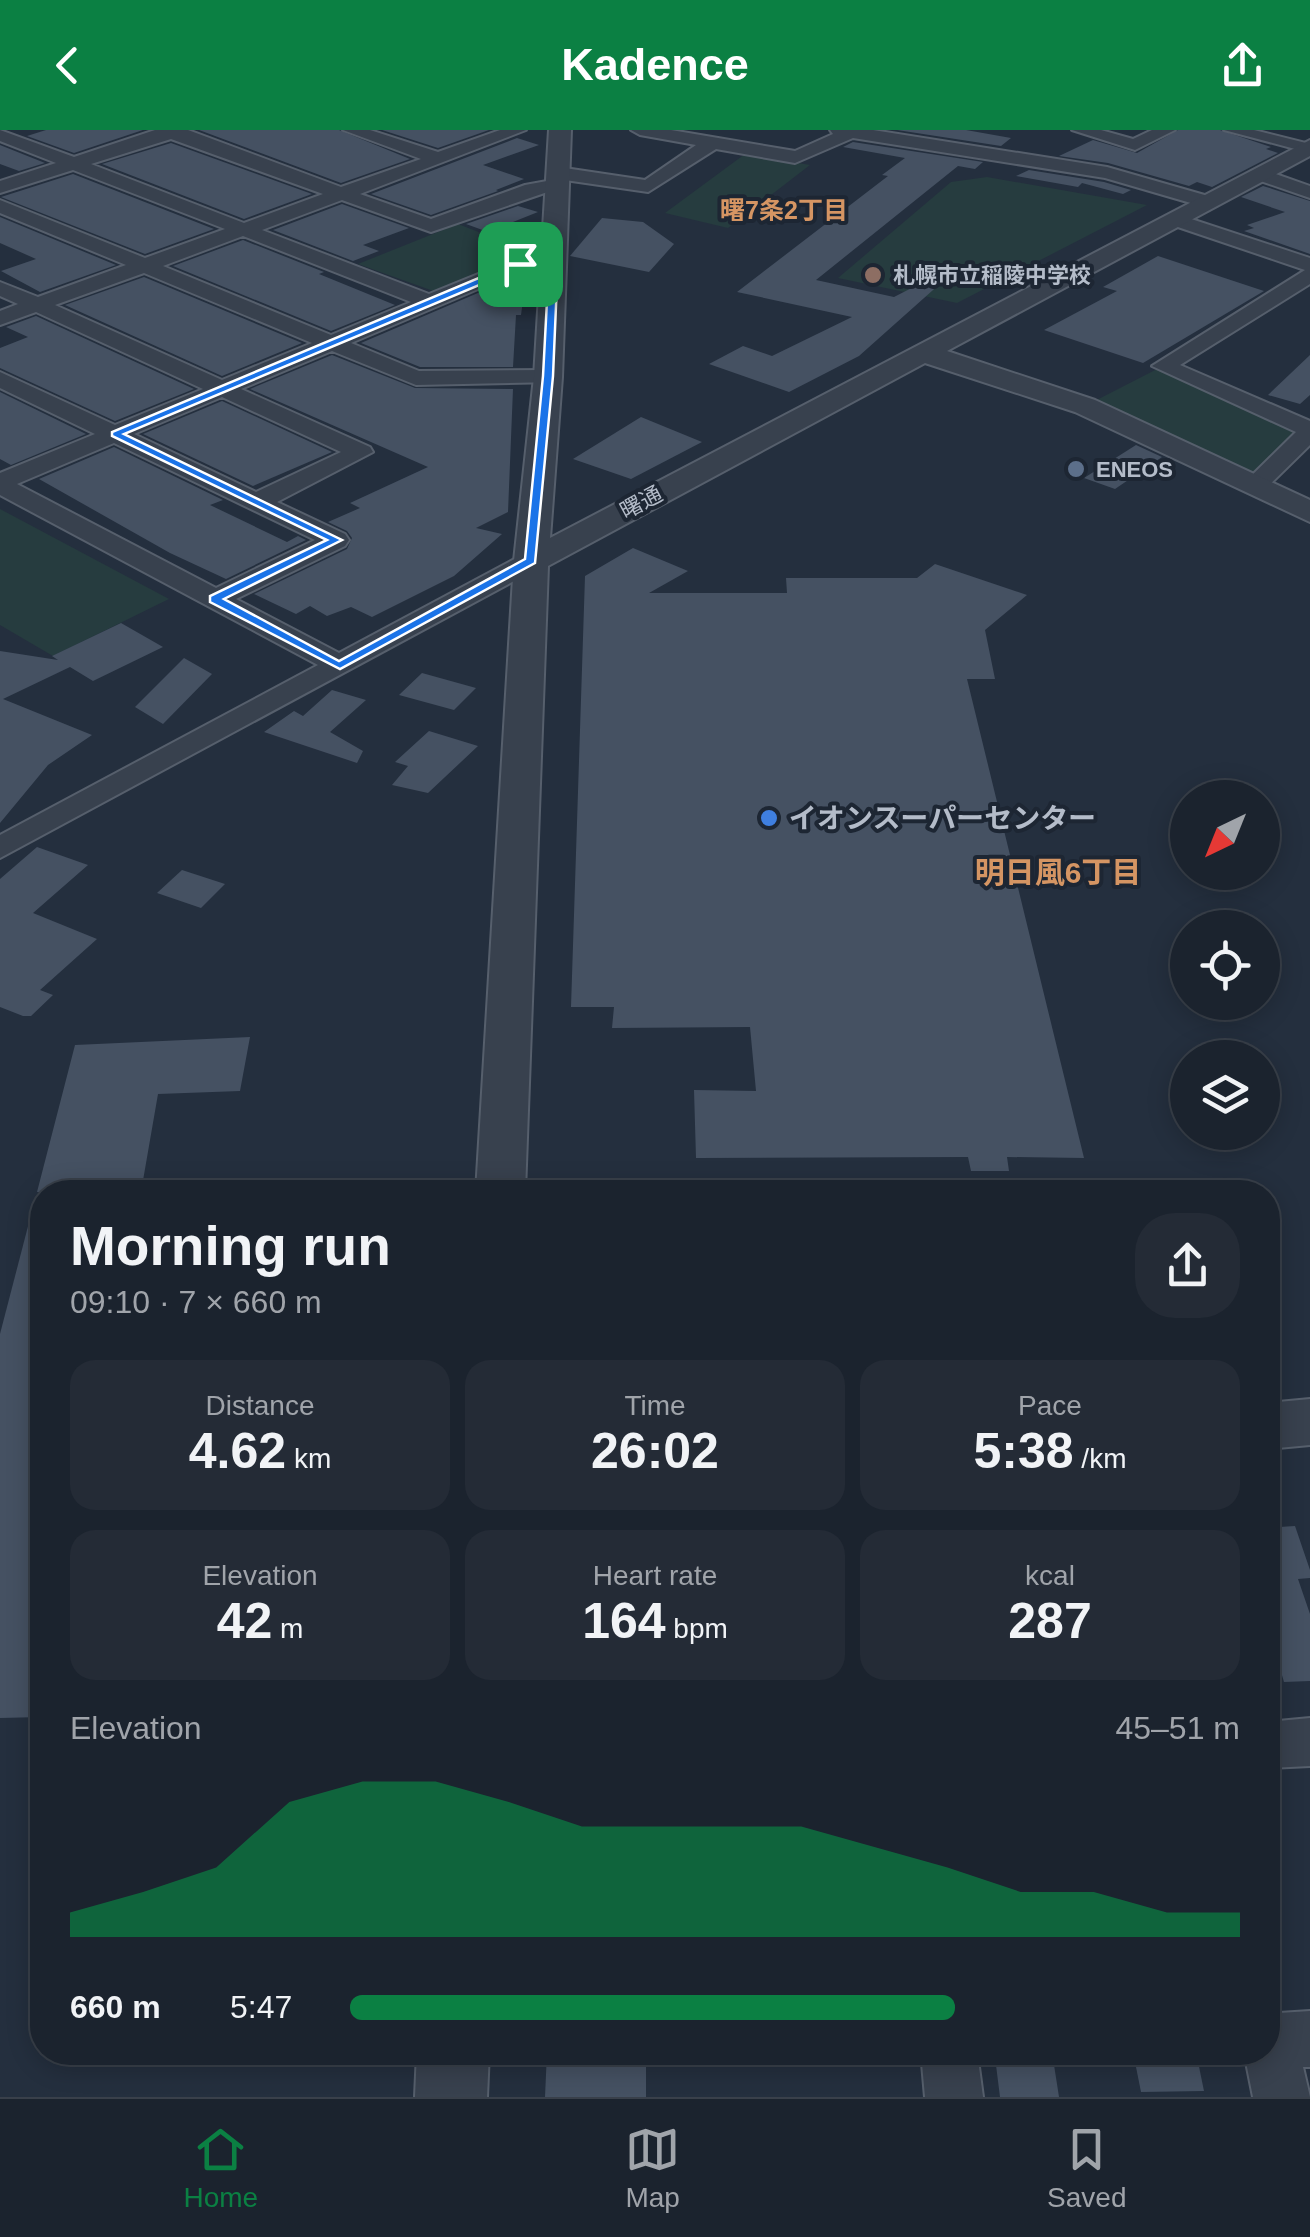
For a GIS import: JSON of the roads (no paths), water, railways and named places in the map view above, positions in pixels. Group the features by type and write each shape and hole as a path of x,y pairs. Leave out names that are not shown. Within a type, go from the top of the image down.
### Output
{"street":[{"path":"352,130 437,158"},
{"path":"0,318 517,130"},
{"path":"501,1180 531,561 548,376 560,130"},
{"path":"640,130 795,157 808,155 848,131 1107,173 1208,202"},
{"path":"1081,130 1135,144 1166,130"},
{"path":"1233,130 1308,148"},
{"path":"0,187 171,131 432,226 558,179 648,186 712,142"},
{"path":"0,135 430,302"},
{"name":"曙通","path":"531,561 1308,148"},
{"path":"1258,174 1310,192"},
{"path":"0,206 416,378 548,376"},
{"path":"1176,220 1310,265"},
{"path":"0,484 520,264 554,259"},
{"path":"1254,486 1310,431 1163,366 1310,275"},
{"path":"0,288 361,452 256,502"},
{"path":"924,353 1085,406 1310,512"},
{"path":"0,379 336,540 214,599"},
{"path":"0,484 340,666"},
{"path":"0,848 531,561"},
{"path":"1280,1425 1310,1422"},
{"path":"1280,1743 1310,1742"},
{"path":"1280,2038 1310,2039"},
{"path":"450,2097 452,2065"},
{"path":"950,2065 954,2097"},
{"path":"1274,2065 1282,2097"}],"place":[{"name":"札幌市立稲陵中学校","path":"873,275"},
{"name":"ENEOS","path":"1076,469"},
{"name":"イオンスーパーセンター","path":"769,818"}],"district":[{"name":"曙7条2丁目","path":"784,210"},
{"name":"明日風6丁目","path":"1058,873"}]}
